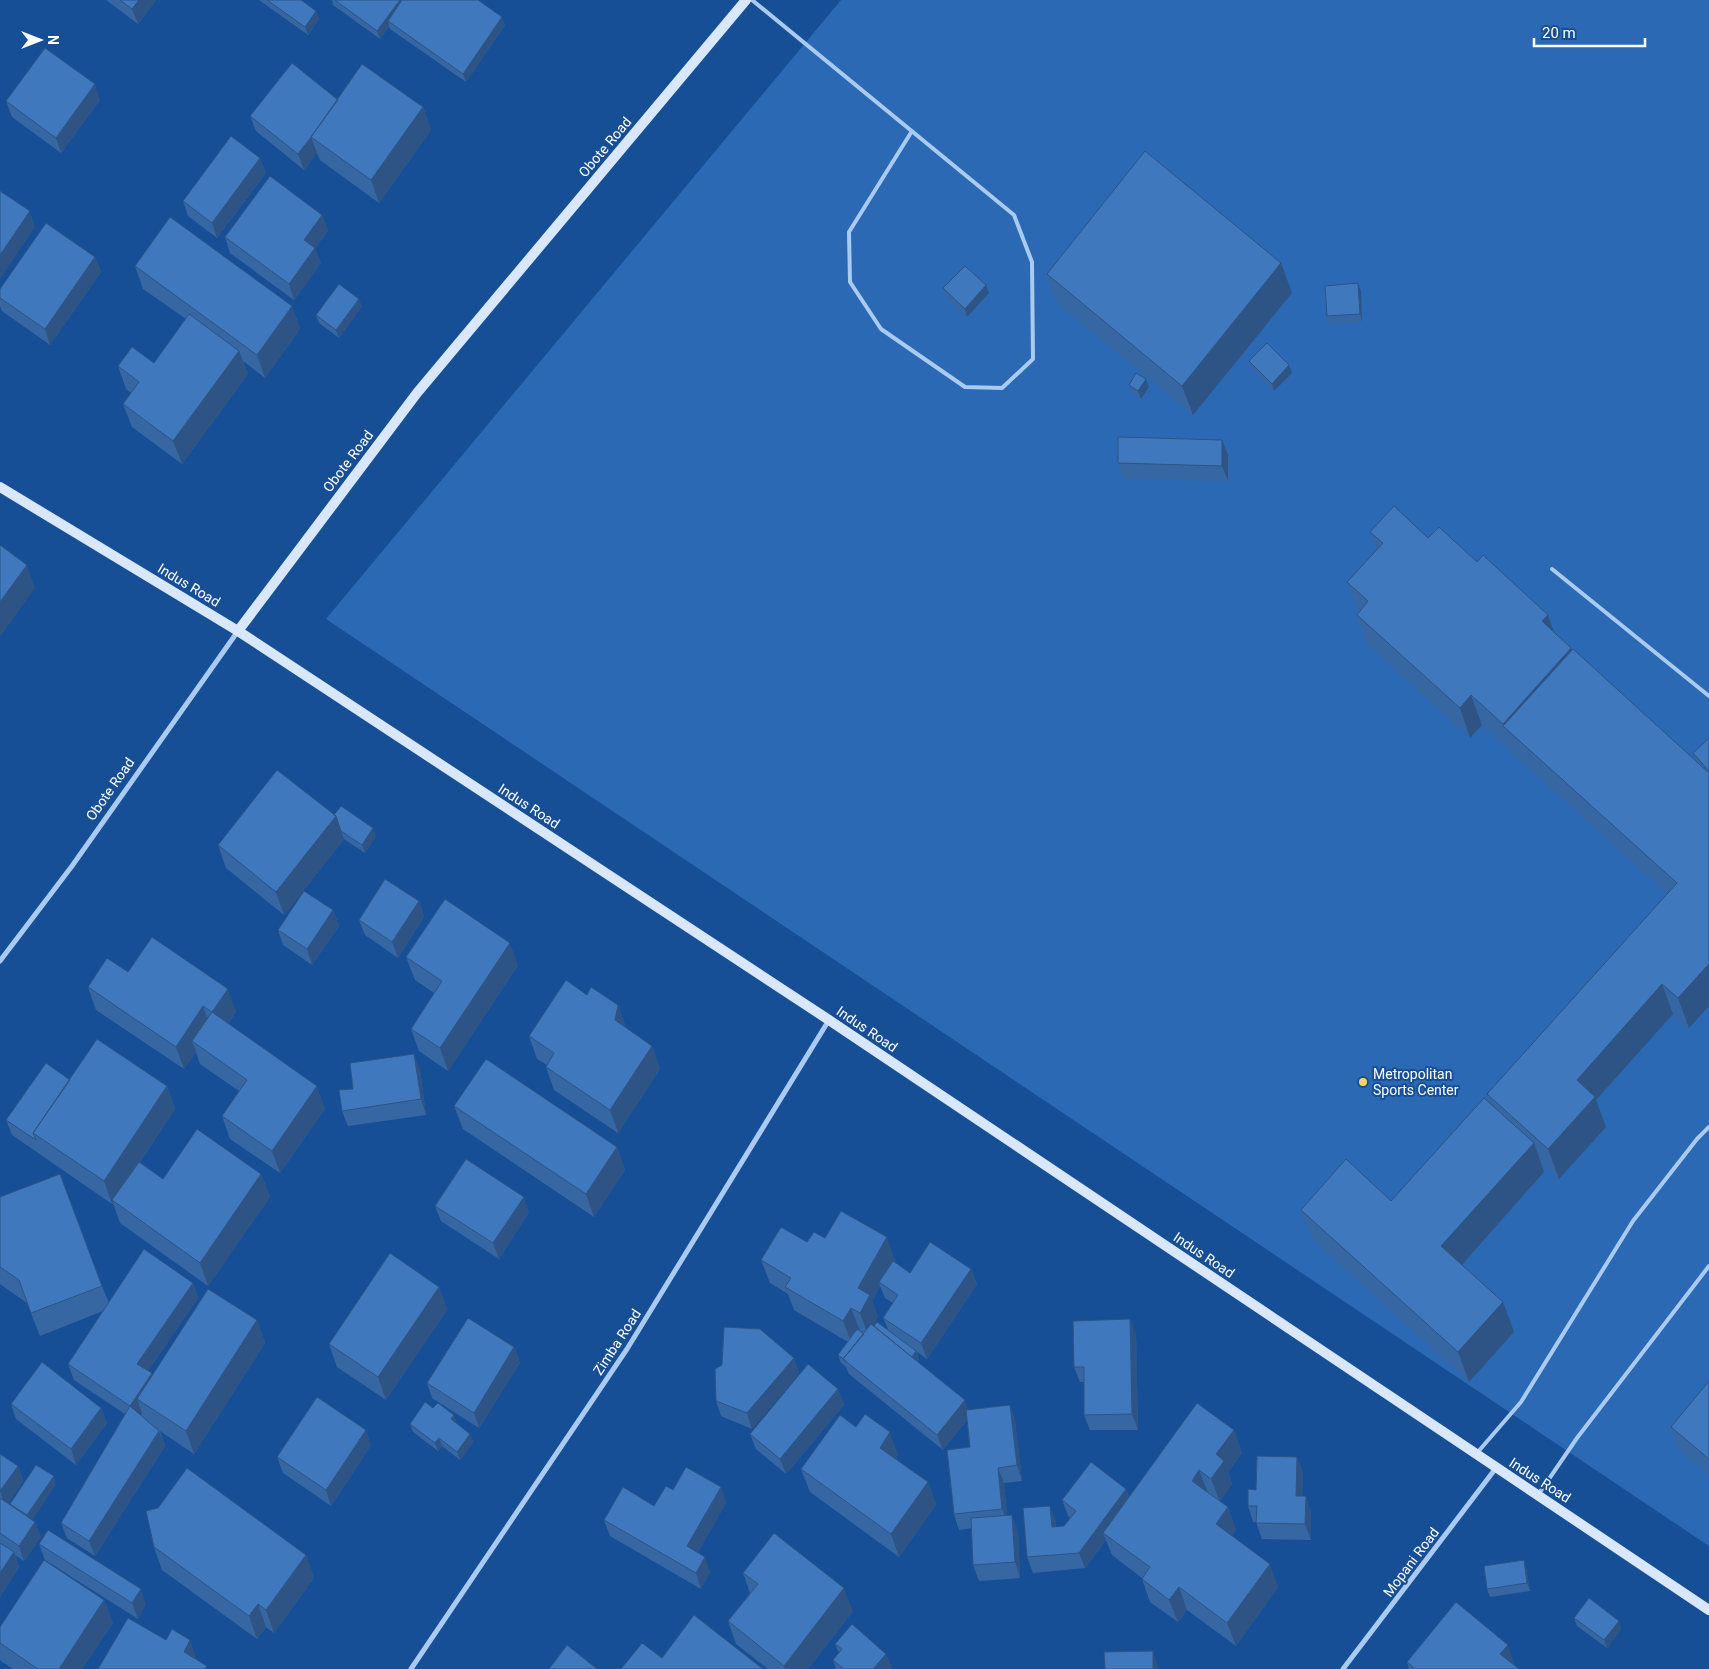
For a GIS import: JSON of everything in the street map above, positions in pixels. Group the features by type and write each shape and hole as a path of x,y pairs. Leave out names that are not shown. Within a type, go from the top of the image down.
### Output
{"street":[{"name":"Obote Road","path":"0,960 72,866 238,631 417,393 746,0"},
{"name":"Indus Road","path":"0,487 238,631 829,1020 1709,1610"},
{"name":"Zimba Road","path":"411,1669 627,1348 829,1020"},
{"name":"Mopani Road","path":"1343,1669 1496,1468"}],"lane":[{"path":"752,0 912,131 1014,215 1032,262 1033,359 1002,388 965,387 880,329 850,282 849,232 912,131"},
{"path":"1552,569 1709,696"},
{"path":"1476,1454 1521,1402 1633,1221 1709,1126"},
{"path":"1538,1495 1577,1438 1709,1266"}],"shaded area":[{"name":"Metropolitan Sports Center","path":"841,0 1709,0 1709,1546 326,619"}],"building":[{"path":"120,0 139,0 132,9"},
{"path":"267,0 301,0 316,11 305,27"},
{"path":"335,0 400,0 377,31"},
{"path":"402,0 478,0 502,17 463,74 388,21"},
{"path":"45,48 95,84 56,138 6,101"},
{"path":"292,63 338,100 298,154 250,116"},
{"path":"362,64 423,107 371,180 311,137"},
{"path":"231,136 260,158 212,223 183,201"},
{"path":"1145,151 1281,263 1182,386 1047,274"},
{"path":"270,176 322,215 304,240 315,248 289,284 225,237"},
{"path":"0,191 30,211 0,255"},
{"path":"170,217 292,306 257,355 135,266"},
{"path":"46,223 95,257 45,329 0,298 0,289"},
{"path":"965,266 986,285 965,309 943,288"},
{"path":"1358,283 1360,314 1327,316 1325,286"},
{"path":"339,284 359,299 336,330 316,315"},
{"path":"189,314 239,351 173,441 123,404 139,382 118,366 132,347 154,363"},
{"path":"1267,343 1289,365 1272,384 1249,361"},
{"path":"1136,373 1146,379 1138,391 1129,385"},
{"path":"1118,437 1222,440 1222,466 1118,463"},
{"path":"1394,506 1428,538 1439,527 1477,562 1483,555 1548,615 1542,621 1571,648 1503,724 1471,695 1460,708 1357,615 1368,601 1347,582 1383,543 1370,532"},
{"path":"0,545 27,565 0,602"},
{"path":"1573,649 1709,773 1709,964 1678,998 1662,984 1577,1080 1595,1097 1548,1149 1487,1094 1677,883 1503,726"},
{"path":"1709,738 1709,771 1693,753"},
{"path":"277,770 336,816 276,892 218,845"},
{"path":"341,806 373,828 362,845 341,831 334,815"},
{"path":"385,879 419,901 392,942 359,920"},
{"path":"304,891 333,910 307,949 278,930"},
{"path":"445,899 510,943 440,1048 411,1029 442,981 406,957"},
{"path":"152,937 228,989 212,1012 203,1006 176,1047 88,987 107,958 128,972"},
{"path":"566,980 587,995 591,987 618,1005 615,1020 652,1046 610,1110 546,1067 554,1053 529,1036"},
{"path":"212,1012 317,1086 272,1151 222,1116 247,1080 192,1041"},
{"path":"97,1039 167,1086 104,1181 33,1133"},
{"path":"414,1054 421,1099 342,1111 339,1090 353,1089 350,1063"},
{"path":"486,1059 617,1147 586,1194 454,1106"},
{"path":"46,1063 70,1080 33,1133 36,1140 6,1120"},
{"path":"1484,1098 1534,1143 1441,1246 1503,1302 1458,1352 1301,1210 1346,1159 1391,1201"},
{"path":"197,1129 261,1174 200,1263 112,1200 139,1162 163,1179"},
{"path":"466,1159 524,1197 493,1243 435,1206"},
{"path":"60,1174 102,1286 31,1313 19,1280 0,1267 0,1197"},
{"path":"841,1211 887,1237 858,1288 870,1295 860,1313 851,1308 843,1321 785,1287 791,1278 761,1260 781,1227 807,1242 814,1232 825,1238"},
{"path":"930,1242 971,1269 921,1343 883,1318 898,1295 879,1282 893,1261 910,1273"},
{"path":"144,1249 193,1283 137,1364 152,1373 130,1406 68,1364"},
{"path":"390,1253 439,1287 378,1377 329,1344"},
{"path":"208,1289 257,1320 186,1431 137,1399"},
{"path":"468,1318 514,1347 474,1413 427,1383"},
{"path":"1130,1319 1132,1414 1084,1415 1084,1367 1074,1367 1073,1321"},
{"path":"877,1322 916,1351 912,1357 874,1326"},
{"path":"871,1324 965,1400 937,1435 843,1359"},
{"path":"724,1327 760,1329 794,1358 747,1413 716,1401 715,1369 722,1365"},
{"path":"857,1329 864,1334 843,1359 838,1355"},
{"path":"42,1362 101,1408 71,1449 11,1404"},
{"path":"808,1364 838,1389 780,1459 750,1434"},
{"path":"1709,1381 1709,1459 1671,1427"},
{"path":"317,1397 366,1430 326,1490 277,1457"},
{"path":"425,1402 433,1408 438,1403 454,1415 451,1419 470,1434 457,1452 439,1438 435,1443 410,1424"},
{"path":"1197,1403 1234,1430 1216,1454 1224,1461 1211,1479 1199,1470 1192,1481 1228,1507 1216,1524 1270,1564 1227,1623 1179,1587 1169,1600 1142,1579 1150,1567 1103,1533"},
{"path":"1010,1405 1017,1465 998,1468 1002,1509 954,1514 947,1450 970,1447 966,1410"},
{"path":"130,1406 159,1431 89,1541 61,1523"},
{"path":"865,1414 890,1432 880,1448 928,1482 891,1534 801,1469 840,1415 856,1427"},
{"path":"0,1454 18,1466 0,1491"},
{"path":"1257,1456 1297,1457 1296,1496 1306,1496 1305,1524 1256,1523 1257,1506 1248,1506 1248,1489 1256,1490"},
{"path":"1091,1462 1126,1489 1079,1553 1027,1557 1023,1508 1050,1506 1052,1527 1064,1526 1076,1511 1062,1500"},
{"path":"36,1465 54,1476 27,1515 10,1504"},
{"path":"686,1467 721,1487 687,1546 705,1557 696,1573 604,1520 623,1487 654,1506 666,1486 673,1490"},
{"path":"187,1468 306,1555 266,1610 258,1604 249,1616 154,1547 146,1511 158,1508"},
{"path":"0,1498 35,1522 19,1546 0,1533"},
{"path":"1012,1515 1015,1562 973,1565 971,1518"},
{"path":"48,1530 141,1589 132,1603 39,1544"},
{"path":"774,1533 844,1588 784,1666 728,1621 758,1584 743,1573"},
{"path":"0,1543 14,1552 0,1573"},
{"path":"44,1560 104,1600 59,1669 38,1669 0,1643 0,1627"},
{"path":"1524,1560 1527,1583 1487,1589 1484,1566"},
{"path":"1589,1598 1619,1621 1604,1640 1574,1618"},
{"path":"1456,1602 1508,1645 1500,1654 1519,1669 1415,1669 1407,1662"},
{"path":"694,1615 763,1669 621,1669 642,1643 662,1658"},
{"path":"128,1618 166,1640 172,1629 190,1640 184,1652 207,1666 205,1669 98,1669"},
{"path":"852,1624 886,1654 873,1669 844,1669 833,1660 842,1649 835,1644"},
{"path":"567,1645 597,1669 549,1669"},
{"path":"1153,1651 1153,1669 1105,1669 1104,1652"}],"place":[{"name":"Metropolitan Sports Center","path":"1363,1082"}]}
